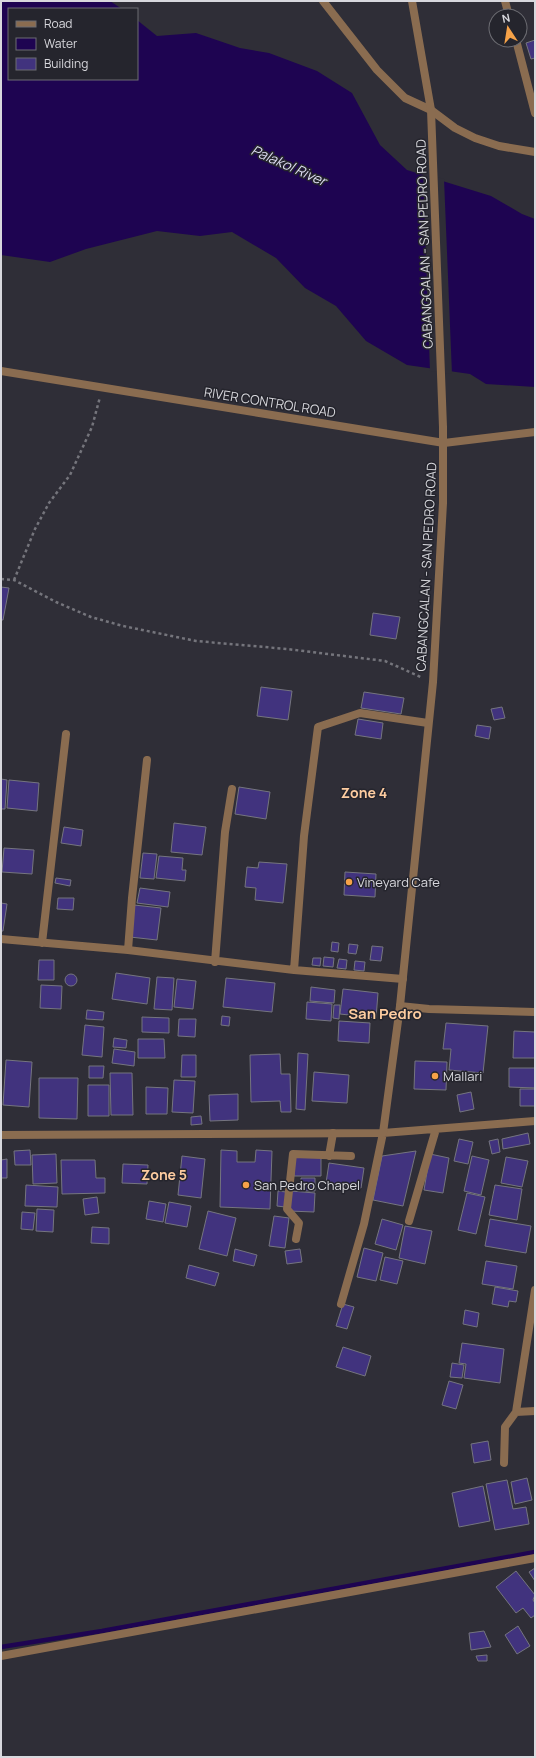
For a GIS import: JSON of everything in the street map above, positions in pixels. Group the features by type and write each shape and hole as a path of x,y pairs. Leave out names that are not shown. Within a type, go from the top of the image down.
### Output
{"street":[{"path":"324,1 377,70 405,98 431,110 455,128 475,138 499,146 535,152"},
{"name":"CABANGCALAN - SAN PEDRO ROAD","path":"340,1304 364,1224 382,1133 400,1006 433,682 441,552 444,444 431,110 412,1"},
{"path":"518,48 535,113"},
{"name":"RIVER CONTROL ROAD","path":"1,371 444,444 535,432"},
{"path":"294,970 304,836 318,727 360,713 428,723"},
{"path":"42,943 66,734"},
{"path":"128,950 147,760"},
{"path":"216,962 225,832 232,788"},
{"path":"1,939 128,950 216,962 294,970 403,979"},
{"path":"400,1006 429,1009 535,1012"},
{"path":"1,1135 382,1133 535,1121"},
{"path":"409,1221 436,1129"},
{"path":"329,1156 333,1134"},
{"path":"296,1239 299,1223 287,1209 293,1154 352,1156"},
{"path":"504,1463 505,1427 516,1412 535,1290"},
{"path":"516,1412 535,1411"},
{"path":"1,1656 302,1599 535,1558"}],"path":[{"path":"14,580 48,503 70,475 92,427 102,387"},
{"path":"1,579 14,580 77,611 122,626 196,641 287,649 385,661 433,682"}],"water":[{"name":"Palakol River","path":"1,1 110,1 120,8 8,8 8,80 138,80 138,21 157,36 196,33 240,48 269,53 317,71 352,93 380,145 407,170 491,196 522,214 535,219 535,387 486,384 470,374 407,365 366,341 336,306 305,288 276,258 232,232 200,236 157,231 86,249 50,262 1,255"}],"pier":[{"path":"423,173 444,179 452,374 430,371"}],"building":[{"path":"535,40 535,58 531,59 528,48 528,42"},
{"path":"1,587 9,588 3,620 1,620"},
{"path":"373,613 400,617 396,639 370,635"},
{"path":"261,687 292,691 288,720 257,716"},
{"path":"364,692 404,698 401,714 361,708"},
{"path":"502,707 505,718 494,720 491,709"},
{"path":"358,719 383,723 381,739 355,735"},
{"path":"477,725 491,727 489,739 475,736"},
{"path":"1,779 7,780 5,809 1,809"},
{"path":"9,780 39,783 37,811 7,808"},
{"path":"239,787 270,792 266,819 235,814"},
{"path":"174,823 206,827 202,855 171,852"},
{"path":"64,827 83,830 81,846 61,843"},
{"path":"4,848 34,850 32,874 2,872"},
{"path":"143,853 157,854 154,879 140,878"},
{"path":"159,856 183,858 182,870 186,870 185,881 156,878"},
{"path":"259,862 287,864 283,903 255,900 256,888 245,887 247,867 258,868"},
{"path":"345,872 376,874 375,897 344,895"},
{"path":"56,878 71,880 70,886 55,883"},
{"path":"140,888 170,892 168,907 137,903"},
{"path":"58,898 74,898 73,910 57,909"},
{"path":"1,903 7,904 3,931 1,931"},
{"path":"134,905 161,908 157,940 130,937"},
{"path":"332,942 339,943 338,952 331,951"},
{"path":"349,944 358,945 356,954 348,953"},
{"path":"372,946 383,947 381,961 370,960"},
{"path":"324,957 334,958 333,967 323,966"},
{"path":"313,958 321,958 320,966 312,965"},
{"path":"339,959 347,960 346,969 337,968"},
{"path":"39,960 54,960 54,980 38,980"},
{"path":"355,961 365,962 364,971 354,970"},
{"path":"116,973 150,978 147,1004 112,999"},
{"path":"71,974 75,976 77,980 75,984 71,986 67,984 65,980 67,976"},
{"path":"157,977 174,978 172,1010 154,1009"},
{"path":"226,978 275,983 272,1012 223,1007"},
{"path":"177,979 196,981 193,1009 174,1007"},
{"path":"41,985 62,986 61,1009 40,1008"},
{"path":"311,987 335,990 334,1003 310,1001"},
{"path":"343,989 378,993 376,1018 340,1014"},
{"path":"307,1002 332,1004 331,1021 306,1019"},
{"path":"334,1005 340,1005 339,1019 333,1018"},
{"path":"87,1010 104,1012 103,1020 86,1019"},
{"path":"222,1016 230,1017 229,1026 221,1025"},
{"path":"142,1017 169,1018 169,1033 142,1032"},
{"path":"179,1019 196,1019 195,1037 178,1036"},
{"path":"339,1021 370,1023 369,1043 338,1041"},
{"path":"446,1023 488,1026 483,1073 449,1070 451,1049 443,1049"},
{"path":"85,1025 104,1027 102,1057 82,1055"},
{"path":"514,1031 535,1032 535,1058 513,1058"},
{"path":"114,1038 127,1040 126,1048 113,1047"},
{"path":"138,1039 164,1039 165,1058 138,1058"},
{"path":"114,1049 135,1052 134,1066 112,1063"},
{"path":"298,1053 308,1054 305,1110 296,1109"},
{"path":"280,1054 281,1074 290,1074 291,1112 281,1112 280,1101 251,1102 250,1055"},
{"path":"182,1055 196,1055 196,1077 181,1077"},
{"path":"6,1060 32,1062 29,1107 3,1105"},
{"path":"415,1061 447,1062 446,1090 414,1089"},
{"path":"89,1066 104,1066 103,1078 89,1078"},
{"path":"509,1068 535,1068 535,1088 509,1087"},
{"path":"314,1072 349,1075 347,1103 312,1101"},
{"path":"110,1073 132,1073 133,1115 111,1115"},
{"path":"39,1078 78,1078 77,1119 39,1118"},
{"path":"174,1080 195,1081 193,1113 172,1112"},
{"path":"88,1085 109,1085 109,1116 88,1116"},
{"path":"146,1087 168,1088 167,1114 146,1114"},
{"path":"520,1089 535,1089 535,1106 520,1106"},
{"path":"471,1092 474,1109 460,1112 457,1095"},
{"path":"238,1094 238,1120 210,1121 209,1095"},
{"path":"201,1116 202,1124 191,1125 191,1117"},
{"path":"528,1133 530,1144 503,1149 502,1139"},
{"path":"459,1139 473,1142 468,1164 454,1161"},
{"path":"498,1139 500,1152 492,1154 489,1141"},
{"path":"30,1150 31,1165 15,1165 14,1151"},
{"name":"San Pedro Chapel","path":"221,1150 237,1151 237,1162 255,1162 256,1150 272,1151 270,1209 220,1207"},
{"path":"416,1151 403,1206 373,1200 382,1156"},
{"path":"56,1154 57,1183 33,1184 32,1155"},
{"path":"430,1154 449,1158 443,1193 424,1190"},
{"path":"182,1156 205,1159 201,1198 178,1195"},
{"path":"295,1156 321,1157 321,1176 294,1176"},
{"path":"472,1156 489,1160 481,1195 464,1191"},
{"path":"506,1157 528,1161 522,1187 501,1183"},
{"path":"7,1159 7,1178 1,1178 1,1160"},
{"path":"61,1160 95,1160 96,1178 105,1178 105,1193 62,1194"},
{"path":"329,1163 364,1168 361,1188 326,1183"},
{"path":"123,1164 148,1165 147,1184 122,1183"},
{"path":"301,1178 315,1178 315,1191 301,1191"},
{"path":"26,1185 58,1187 57,1207 25,1206"},
{"path":"495,1185 522,1189 517,1220 489,1215"},
{"path":"278,1191 286,1192 285,1207 277,1206"},
{"path":"291,1191 315,1193 314,1212 289,1211"},
{"path":"467,1193 485,1197 476,1234 458,1230"},
{"path":"97,1197 99,1213 85,1215 83,1199"},
{"path":"149,1201 166,1204 163,1222 146,1219"},
{"path":"169,1202 191,1206 187,1227 165,1223"},
{"path":"37,1209 54,1210 53,1232 36,1231"},
{"path":"208,1211 236,1218 227,1256 199,1249"},
{"path":"22,1212 35,1213 33,1230 21,1229"},
{"path":"274,1216 289,1218 285,1248 269,1246"},
{"path":"382,1219 403,1225 396,1250 375,1244"},
{"path":"490,1219 531,1226 526,1253 485,1246"},
{"path":"405,1226 432,1231 425,1264 399,1258"},
{"path":"92,1227 109,1228 109,1244 91,1243"},
{"path":"364,1248 383,1253 376,1281 357,1277"},
{"path":"235,1249 257,1255 254,1266 233,1261"},
{"path":"300,1249 302,1262 287,1264 285,1251"},
{"path":"385,1257 403,1261 397,1284 380,1280"},
{"path":"486,1261 517,1266 513,1289 482,1284"},
{"path":"189,1265 219,1273 215,1286 186,1278"},
{"path":"495,1287 518,1291 516,1302 509,1301 508,1307 492,1304"},
{"path":"343,1304 354,1307 347,1329 336,1326"},
{"path":"465,1310 479,1313 477,1327 463,1324"},
{"path":"462,1343 504,1349 500,1383 464,1378 466,1364 459,1363"},
{"path":"343,1347 371,1356 365,1376 336,1367"},
{"path":"452,1363 464,1365 462,1378 450,1377"},
{"path":"449,1381 463,1385 456,1409 442,1405"},
{"path":"488,1441 491,1460 474,1463 471,1444"},
{"path":"527,1478 532,1500 515,1504 511,1482"},
{"path":"507,1480 513,1509 526,1507 529,1524 495,1530 486,1484"},
{"path":"483,1486 490,1521 459,1527 452,1493"},
{"path":"535,1568 535,1581 529,1572"},
{"path":"516,1571 535,1595 533,1600 535,1603 535,1615 531,1618 523,1608 516,1613 496,1587"},
{"path":"518,1626 530,1646 517,1654 505,1635"},
{"path":"484,1631 491,1647 471,1650 469,1633"},
{"path":"487,1655 487,1661 478,1661 476,1656"}],"waterway":[{"path":"1,1647 102,1631 535,1552"}],"place":[{"name":"Vineyard Cafe","path":"349,882"},
{"name":"Mallari","path":"435,1076"},
{"name":"San Pedro Chapel","path":"246,1185"}],"district":[{"name":"Zone 4","path":"364,792"},
{"name":"San Pedro","path":"385,1013"},
{"name":"Zone 5","path":"164,1174"}]}
